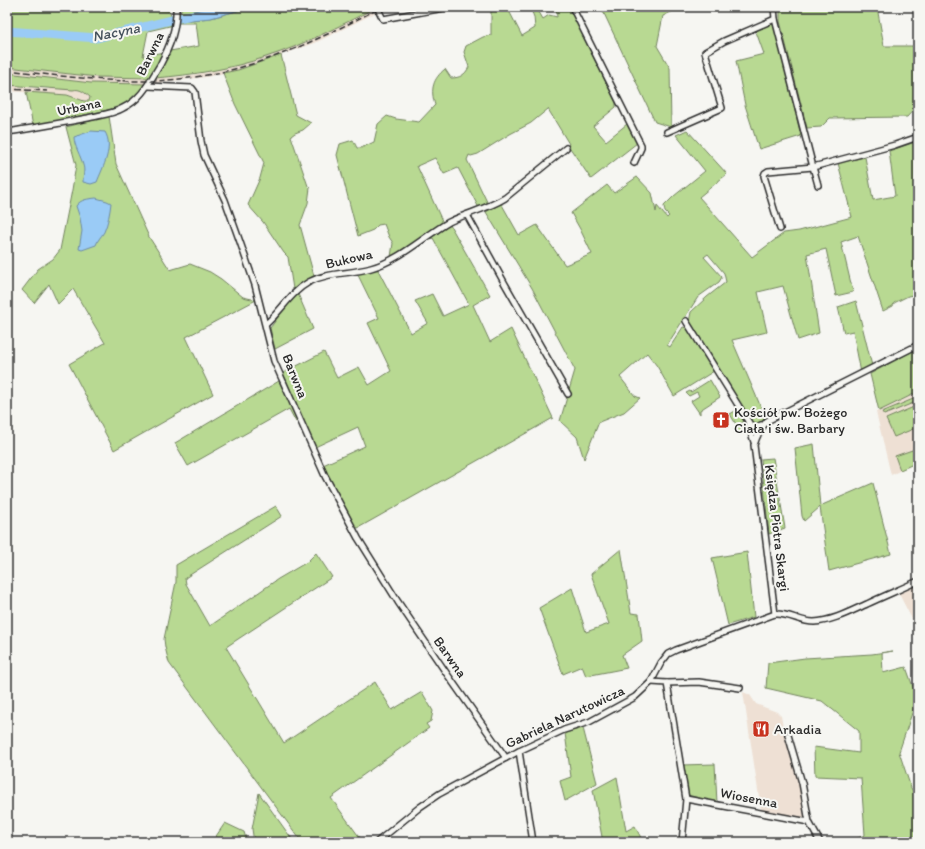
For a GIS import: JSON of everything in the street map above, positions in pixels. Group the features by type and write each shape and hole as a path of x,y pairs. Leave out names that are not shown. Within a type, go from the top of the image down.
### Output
{"street":[{"name":"Barwna","path":"176,7 176,24 173,37 148,86 192,88 196,92 201,141 204,154 225,200 255,285 266,324 274,361 325,476 358,538 447,674 506,758"},
{"path":"377,7 383,19 449,7"},
{"path":"487,7 495,7"},
{"path":"572,7 641,145 634,163"},
{"path":"774,7 775,19 818,185"},
{"path":"667,132 722,108 705,52 724,40 775,19"},
{"name":"Urbana","path":"7,132 113,112 124,108 134,101 148,86"},
{"path":"780,229 764,176 768,171 813,168 918,137"},
{"name":"Bukowa","path":"266,324 276,316 295,292 308,283 322,277 372,268 396,256 450,222 505,198 566,148"},
{"path":"467,215 568,394"},
{"name":"Księdza Piotra Skargi","path":"686,321 745,417 754,428 918,345"},
{"name":"Księdza Piotra Skargi","path":"745,417 753,438 775,614"},
{"name":"Księdza Piotra Skargi","path":"754,445 757,433 767,421"},
{"path":"775,614 780,613 808,622 825,620 847,613 918,581"},
{"name":"Gabriela Narutowicza","path":"377,842 420,807 439,794 519,751 564,730 589,722 635,697 652,682 661,662 668,654 775,614"},
{"path":"652,682 699,682 740,688"},
{"path":"667,683 686,799 682,842"},
{"path":"788,735 802,783 809,822 820,842"},
{"path":"519,751 534,842"},
{"name":"Wiosenna","path":"686,799 809,822"}],"shaded area":[{"path":"375,8 377,12 315,43 238,70 206,77 154,83 155,78 186,76 223,69 266,57 300,44"},
{"path":"7,67 97,77 150,78 147,84 91,83 7,73"},
{"path":"7,85 45,89 76,89 84,92 90,97 89,101 84,101 67,95 7,91"},
{"path":"918,392 918,462 891,475 876,412"},
{"path":"918,584 918,624 915,625 898,592"},
{"path":"743,692 750,695 756,704 777,712 781,716 785,738 800,781 806,819 761,810"}],"green space":[{"path":"7,7 99,7 169,11 172,18 97,36 34,32 7,29"},
{"path":"211,7 181,14 181,8"},
{"path":"251,7 375,8 308,41 266,57 211,71 155,78 170,51 199,46 196,23 179,23 180,21 211,18"},
{"path":"507,7 522,36 535,28 534,17 530,7 536,7 543,19 549,15 557,17 556,7 569,7 616,103 616,107 593,126 606,141 627,124 637,143 591,179 570,148 568,150 567,146 569,144 548,109 531,123 478,154 471,156 469,155 467,160 488,204 480,210 458,168 444,174 435,158 417,166 443,223 391,257 393,243 384,224 378,225 373,230 358,236 337,155 340,144 353,140 357,148 361,148 374,142 378,124 387,116 396,119 419,122 435,105 433,89 435,81 445,69 451,78 460,77 466,72 469,67 464,52 466,46 483,37 491,35 491,10"},
{"path":"601,7 681,7 663,16 657,46 670,68 671,127 655,122"},
{"path":"780,7 877,7 884,46 918,46 918,105 907,117 830,118 821,127 807,128 780,21"},
{"path":"172,21 174,25 148,31 143,56 164,52 150,78 97,77 7,67 7,32 97,40"},
{"path":"769,23 774,24 801,136 759,149 745,105 736,61 764,54 755,29"},
{"path":"281,55 296,115 311,123 303,130 291,136 310,188 308,203 300,225 314,276 293,289 288,257 263,222 248,205 260,178 264,163 235,104 223,73 238,70"},
{"path":"7,73 91,83 147,84 129,100 117,108 33,126 26,92 67,95 84,101 89,101 90,97 78,90 7,85"},
{"path":"109,116 116,164 149,237 170,270 190,264 210,272 243,297 256,300 186,337 213,394 114,450 69,364 105,343 73,289 58,304 49,284 34,303 22,290 38,269 53,259 60,250 76,165 66,127"},
{"path":"687,130 727,174 699,197 752,257 784,233 799,231 852,217 838,163 865,157 873,200 895,196 889,151 918,141 918,294 908,296 894,303 893,306 883,311 858,236 841,242 853,292 836,296 826,249 807,254 819,333 798,340 783,286 758,292 767,332 732,340 766,419 755,423 752,422 689,322 691,312 726,282 724,273 708,254 704,257 722,277 719,282 698,297 667,345 670,347 683,327 687,328 714,371 674,396 657,366 647,353 620,377 635,396 640,398 624,412 599,422 584,459 577,437 560,421 575,370 532,288 486,212 501,203 519,235 537,225 565,265 592,254 571,213 607,185 614,193 637,177 652,193 656,212 657,206 667,218 669,216 665,212 664,206 705,171 676,135"},
{"path":"450,225 490,295 473,305 490,342 511,329 553,418 358,528 353,526 323,465 365,446 358,427 315,447 283,373 324,352 337,378 359,367 369,385 391,371 368,323 379,318 357,273 369,272 377,268 411,333 428,323 415,301 432,294 443,316 469,304 433,238 428,240"},
{"path":"298,294 313,329 275,349 270,328 286,306"},
{"path":"856,301 872,366 861,373 853,331 844,333 838,307"},
{"path":"918,348 918,392 879,411 870,374"},
{"path":"710,380 720,397 700,410 700,414 691,401 699,396 697,392 689,396 686,393 691,392"},
{"path":"279,381 298,421 296,422 289,409 188,466 175,443"},
{"path":"918,397 918,401 884,415 882,412"},
{"path":"916,406 918,410 918,427 894,437 886,419"},
{"path":"737,410 744,421 740,424 744,432 740,434 734,432 736,431 734,428 737,426 730,414"},
{"path":"814,444 820,506 873,483 891,554 829,571 820,507 804,521 802,516 795,448"},
{"path":"918,448 918,462 900,470 895,456"},
{"path":"773,458 785,528 769,534 761,459"},
{"path":"276,506 282,516 185,578 186,584 210,626 278,579 307,562 316,553 332,577 226,647 284,743 375,682 392,710 422,692 433,711 431,721 426,724 429,728 331,798 363,842 302,842 169,663 164,639 176,582 176,565"},
{"path":"621,549 631,613 639,614 642,641 622,655 627,668 586,676 582,666 563,674 539,608 572,588 586,632 609,624 591,574"},
{"path":"747,552 754,617 728,625 712,558"},
{"path":"893,651 882,653 883,673 906,667 918,701 918,703 915,704 899,752 911,788 918,799 918,842 856,842 854,840 865,835 861,778 815,776 814,747 859,753 859,731 822,701 766,688 768,663 805,658 872,654"},
{"path":"583,728 597,783 565,801 560,781 571,777 565,733"},
{"path":"715,764 717,803 688,795 682,765"},
{"path":"617,777 626,831 635,826 643,842 603,842 593,790"},
{"path":"259,793 294,842 254,842 252,829"},
{"path":"225,823 244,832 247,842 212,842"}],"water":[{"path":"211,7 251,7 211,18 180,21 181,14"},
{"path":"91,131 105,132 108,150 105,164 97,182 91,184 83,182 84,167 75,144 74,137"},
{"path":"96,198 111,203 108,221 104,232 96,245 82,250 79,249 82,231 76,206 87,199"}],"waterway":[{"name":"Nacyna","path":"7,31 97,38 192,15"}],"railway":[{"path":"7,70 78,78 131,81 190,78 231,70 289,51 382,7"},
{"path":"7,89 48,91"}],"place":[{"name":"Kościół pw. Bożego Ciała i św. Barbary","path":"721,420"},
{"name":"Arkadia","path":"761,729"}]}
